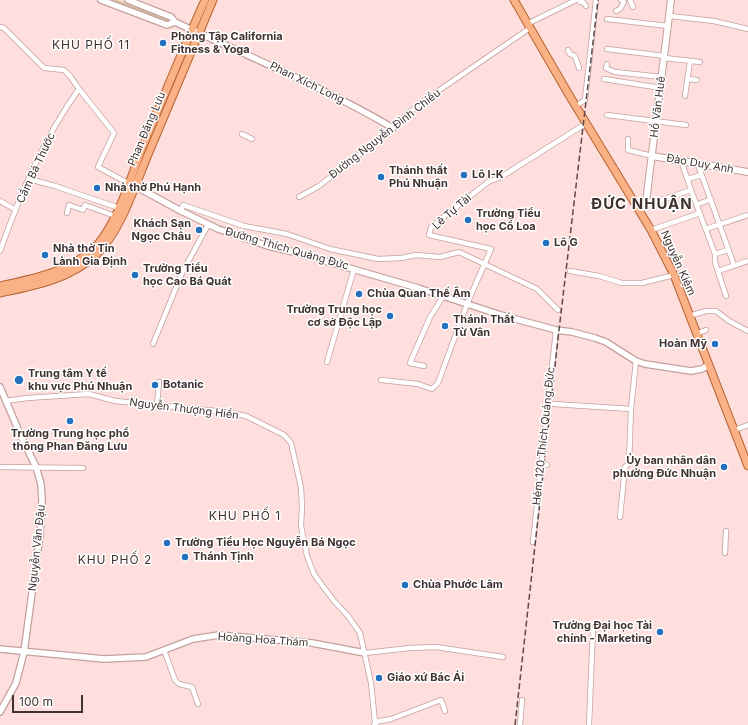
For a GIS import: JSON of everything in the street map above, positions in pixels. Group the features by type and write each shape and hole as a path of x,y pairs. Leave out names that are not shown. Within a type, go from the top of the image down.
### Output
{"main road":[{"name":"Phan Đăng Lưu","path":"0,293 37,285 76,270 106,245 125,210 132,184 191,30 205,0"},
{"name":"Phan Đăng Lưu","path":"0,286 37,278 74,264 93,249 102,239 132,184 213,0"},
{"name":"Nguyễn Kiệm","path":"514,0 528,26 651,230 674,275 734,430 746,456 748,466"},
{"name":"Hồ Văn Huê","path":"640,212 646,202 671,0"},
{"name":"Đào Duy Anh","path":"652,156 697,162 748,172"}],"street":[{"name":"Phan Xích Long","path":"101,0 167,25 175,22"},
{"name":"Phan Xích Long","path":"128,0 137,2 171,17 175,22 199,34 285,71 361,109 393,128"},
{"name":"Đường Nguyễn Đình Chiểu","path":"299,197 319,186 393,128 411,110 528,26 578,0"},
{"path":"578,0 583,2 586,6"},
{"path":"576,106 585,100 596,0"},
{"path":"616,11 620,9 624,2 621,0"},
{"path":"630,0 633,7"},
{"path":"670,16 714,21 748,29"},
{"path":"607,19 668,26"},
{"path":"0,26 4,28 44,68 64,70 70,76 114,133 98,167 132,184"},
{"path":"606,49 700,62"},
{"path":"568,50 570,54 575,56 579,68"},
{"path":"685,96 690,61"},
{"path":"606,64 606,68 615,72 662,77"},
{"path":"604,79 661,88"},
{"path":"688,79 698,80"},
{"name":"Cầm Bá Thước","path":"0,251 42,150 64,110 79,89"},
{"path":"607,115 686,125"},
{"name":"Lê Tự Tài","path":"381,380 418,384 432,389 438,384 467,304 491,249 429,235 431,227 488,182 501,177 582,126"},
{"path":"242,134 252,139"},
{"path":"628,139 628,150 652,156"},
{"path":"681,160 696,205 715,254 715,262 726,296"},
{"path":"697,162 734,266"},
{"path":"688,179 701,175"},
{"path":"29,179 55,186 119,208"},
{"name":"Đường Thích Quảng Đức","path":"132,184 200,221 216,228 268,246 444,295"},
{"path":"646,202 659,201 691,190"},
{"path":"696,205 711,199"},
{"path":"0,201 16,210"},
{"path":"67,213 69,205 83,210 85,205 115,216"},
{"path":"181,211 184,205 220,219 244,226 286,234 330,249 378,259 416,256 440,257 459,252 537,289 558,310"},
{"path":"200,221 203,213"},
{"path":"651,230 700,213"},
{"path":"706,229 748,215"},
{"path":"216,228 220,219"},
{"path":"154,344 182,273 208,225"},
{"path":"715,254 728,250"},
{"path":"718,271 748,261"},
{"path":"327,362 354,269"},
{"path":"570,271 599,276 622,283 642,283 674,275"},
{"path":"424,366 410,363 430,317 444,295 501,315 556,330 572,332 606,342 636,361 645,364 691,370 702,369 709,365"},
{"path":"689,316 706,311 716,311 729,321 748,331"},
{"name":"Hẻm 120 Thích Quảng Đức","path":"533,542 556,330"},
{"path":"696,334 706,330"},
{"path":"620,517 625,467 629,463 631,409 636,361"},
{"path":"157,405 159,382"},
{"name":"Nguyễn Văn Đậu","path":"0,386 20,434 36,467 41,484 42,514 24,652 16,683 0,712"},
{"name":"Nguyễn Thượng Hiền","path":"6,401 27,398 89,394 115,401 226,412 246,416 284,435 291,443 301,487 301,526 307,556 314,574 360,633 371,684 375,724"},
{"path":"553,404 631,409"},
{"path":"734,430 748,425"},
{"path":"541,463 547,464"},
{"path":"0,467 83,468"},
{"path":"725,553 726,530"},
{"path":"589,725 593,629"},
{"name":"Hoàng Hoa Thám","path":"0,649 104,659 146,657 193,639 219,635 312,643 365,653 436,647 503,657"},
{"path":"164,650 175,680 179,684 192,687 198,704"},
{"path":"375,724 391,720 441,700 445,711"},
{"path":"520,725 522,700"}],"shaded area":[{"path":"105,0 117,0 169,20 170,22 169,24"}],"railway":[{"path":"515,725 559,330 598,0"}],"place":[{"name":"Phòng Tập California Fitness & Yoga","path":"163,43"},
{"name":"Lô I-K","path":"464,175"},
{"name":"Thánh thất Phú Nhuận","path":"381,177"},
{"name":"Nhà thờ Phú Hạnh","path":"97,188"},
{"name":"Trường Tiểu học Cổ Loa","path":"468,220"},
{"name":"Khách Sạn Ngọc Châu","path":"199,230"},
{"name":"Lô G","path":"546,243"},
{"name":"Nhà thờ Tin Lành Gia Định","path":"45,255"},
{"name":"Trường Tiểu học Cao Bá Quát","path":"135,275"},
{"name":"Chùa Quan Thế Âm","path":"359,294"},
{"name":"Trường Trung học cơ sở Độc Lập","path":"390,316"},
{"name":"Thánh Thất Từ Vân","path":"445,326"},
{"name":"Hoàn Mỹ","path":"715,344"},
{"name":"Trung tâm Y tế khu vực Phú Nhuận","path":"19,380"},
{"name":"Botanic","path":"155,385"},
{"name":"Trường Trung học phổ thông Phan Đăng Lưu","path":"70,421"},
{"name":"Ủy ban nhân dân phường Đức Nhuận","path":"724,467"},
{"name":"Trường Tiểu Học Nguyễn Bá Ngọc","path":"167,543"},
{"name":"Thánh Tịnh","path":"185,557"},
{"name":"Chùa Phước Lâm","path":"405,585"},
{"name":"Trường Đại học Tài chính - Marketing","path":"660,632"},
{"name":"Giáo xứ Bác Ái","path":"379,678"}],"district":[{"name":"KHU PHỐ 11","path":"91,45"},
{"name":"ĐỨC NHUẬN","path":"642,204"},
{"name":"KHU PHỐ 1","path":"245,516"},
{"name":"KHU PHỐ 2","path":"115,560"}]}
